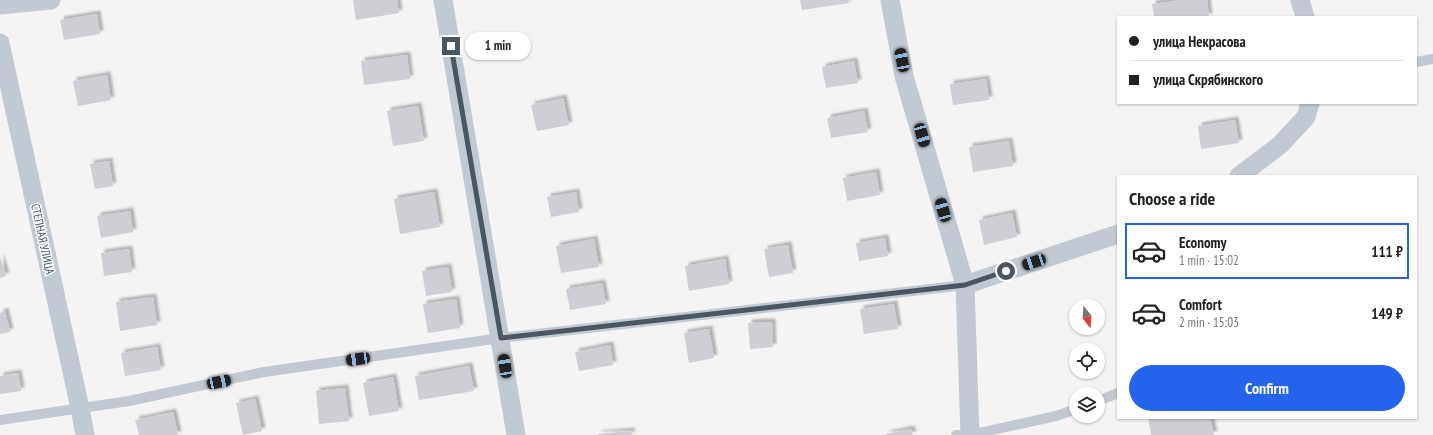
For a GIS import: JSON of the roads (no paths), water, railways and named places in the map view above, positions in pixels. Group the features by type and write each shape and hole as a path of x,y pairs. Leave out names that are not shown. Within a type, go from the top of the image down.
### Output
{"street":[{"path":"0,5 51,0"},
{"path":"443,0 501,338 516,435"},
{"path":"890,0 904,76 965,285 970,435"},
{"path":"1300,0 1305,16"},
{"name":"СТЕПНАЯ УЛИЦА","path":"0,43 85,435"},
{"path":"1240,175 1280,145 1306,117 1310,104"},
{"path":"965,285 1117,234"}],"lane":[{"path":"1417,62 1433,59"},
{"path":"0,420 129,401 264,372 501,338 965,285"},
{"path":"1105,398 1117,393"},
{"path":"956,434 970,435 1056,416 1069,411"}]}
